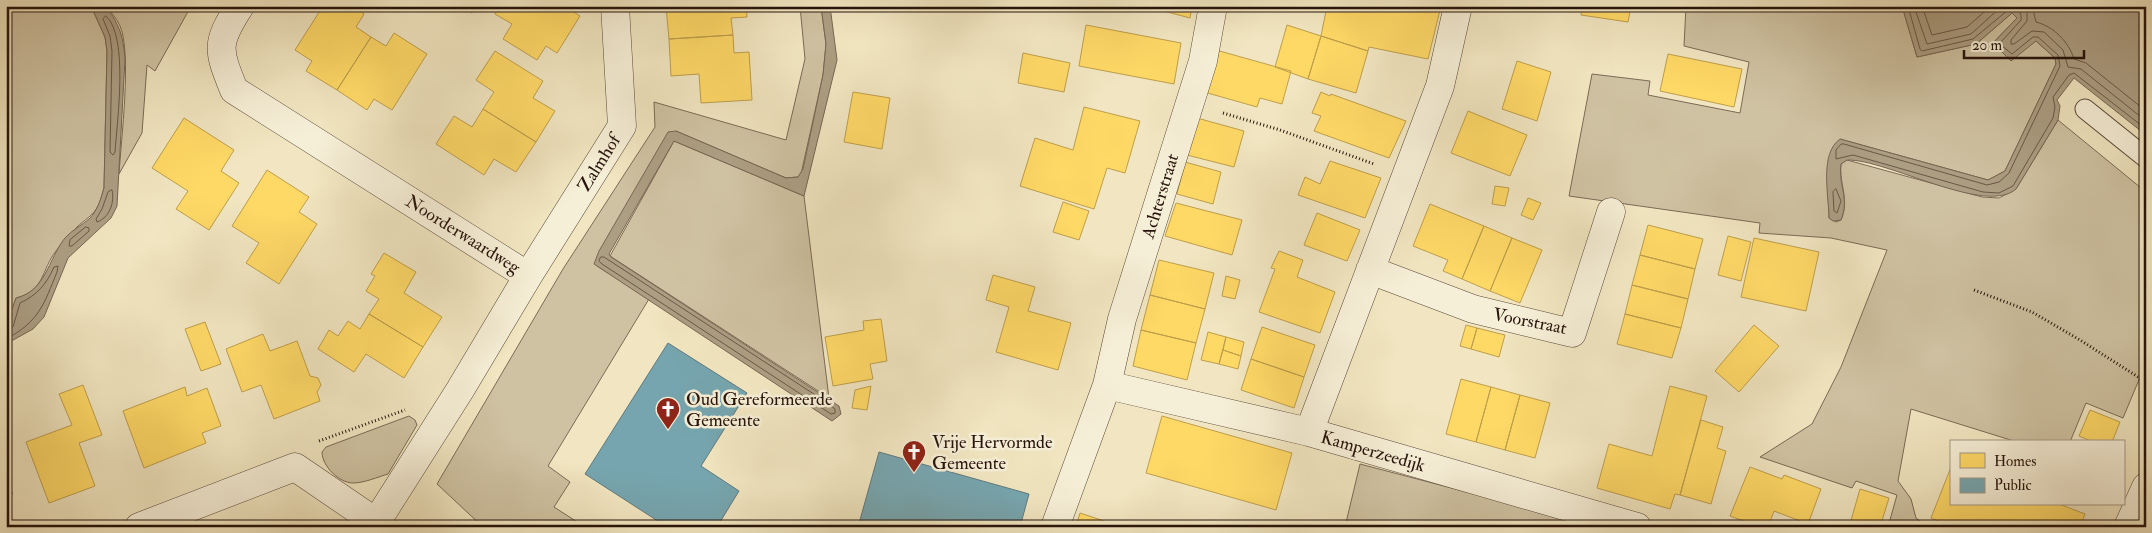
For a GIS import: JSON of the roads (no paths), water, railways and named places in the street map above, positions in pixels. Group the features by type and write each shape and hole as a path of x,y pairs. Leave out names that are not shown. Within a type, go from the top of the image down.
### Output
{"street":[{"name":"Noorderwaardweg","path":"240,6 224,30 221,56 234,90 528,276 380,524"},
{"name":"Zalmhof","path":"528,276 622,126 615,6"},
{"name":"Achterstraat","path":"1055,527 1107,385 1122,318 1203,61 1213,6"},
{"path":"1309,432 1440,86 1458,6"},
{"name":"Voorstraat","path":"1370,270 1473,310 1572,333 1611,212"},
{"name":"Kamperzeedijk","path":"1107,385 1309,432 1637,527"},
{"path":"139,527 295,467 380,524"},
{"path":"2128,527 2146,487"}],"lane":[{"path":"2085,109 2146,158"}],"water":[{"path":"91,6 106,6 115,19 120,31 124,51 117,206 111,218 68,258 44,317 33,329 6,344 6,327 16,298 34,289 65,238 95,212 104,188 107,51 105,37"},
{"path":"821,6 830,6 837,60 804,196 674,141 609,254 839,406 841,414 832,421 594,264 599,251 668,132 676,131 786,178 798,177 803,169 823,75 826,44"},
{"path":"1902,6 2146,6 2146,135 2074,78 2057,100 2060,106 2058,120 2016,189 2002,195 1983,196 1935,184 1865,162 1847,160 1841,164 1844,198 1843,212 1841,220 1833,221 1829,218 1827,165 1833,146 1840,139 1988,180 2005,171 2056,64 2055,58 2036,41 2011,61 1993,43 2017,18 2012,13 1976,44 1917,57"}],"place":[{"name":"Oud Gereformeerde Gemeente","path":"668,430"},
{"name":"Vrije Hervormde Gemeente","path":"914,473"}]}
